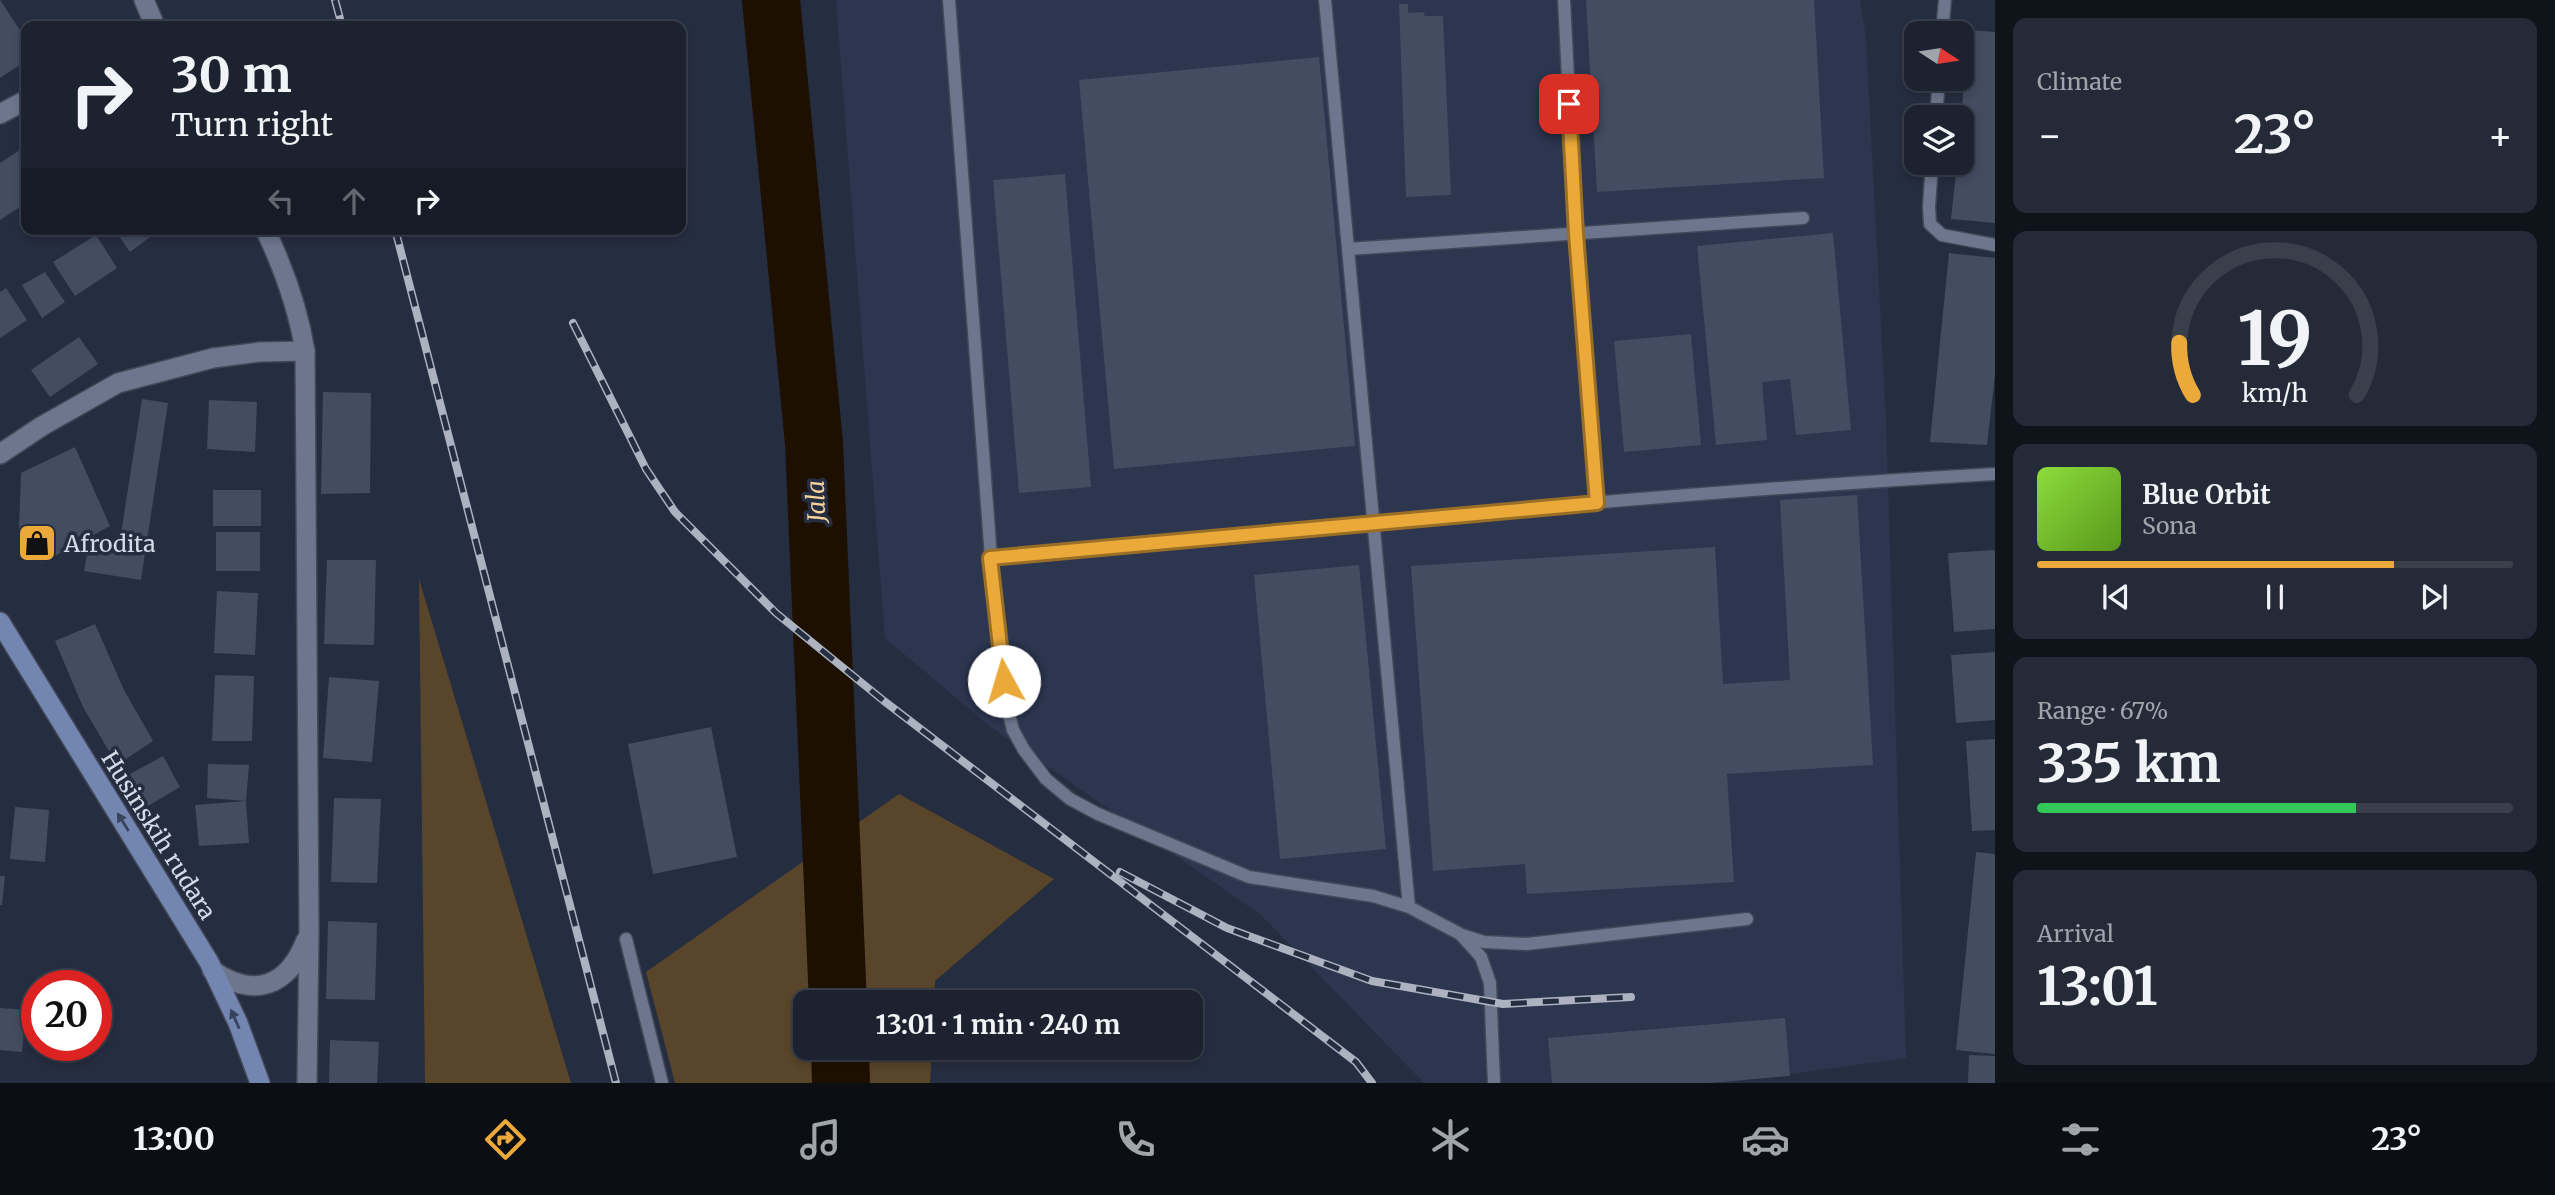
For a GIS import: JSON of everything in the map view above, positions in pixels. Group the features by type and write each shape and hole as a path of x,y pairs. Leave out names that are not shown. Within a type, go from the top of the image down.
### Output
{"main road":[{"name":"Husinskih rudara","path":"3,631 212,970 238,1023 260,1083"}],"street":[{"path":"144,0 153,21"},
{"path":"0,114 21,103"},
{"path":"268,235 281,261 300,316 305,351 309,933 307,1083"},
{"path":"0,454 42,426 118,383 213,358 260,352 305,351"},
{"path":"212,970 235,983 252,986 271,983 295,965 309,933"}],"lane":[{"path":"949,0 990,558 1007,706 1013,730 1046,779 1070,799 1098,814 1249,877 1373,896 1409,907 1462,935 1506,945 1747,919"},
{"path":"1325,0 1409,907"},
{"path":"1564,0 1576,234 1597,503"},
{"path":"1943,21 1945,0"},
{"path":"1931,175 1930,224 1942,235 1995,245"},
{"path":"1348,249 1803,218"},
{"path":"990,558 1844,482 1995,474"},
{"path":"1462,935 1481,957 1490,983 1494,1083"},
{"path":"626,939 662,1083"}],"shaded area":[{"path":"836,0 1860,0 1866,38 1886,421 1906,1058 1726,1083 1424,1083 1261,915 988,725 885,638"},
{"path":"419,579 571,1083 425,1083"},
{"path":"899,794 1054,879 935,981 935,990 793,990 793,1060 931,1060 930,1083 675,1083 646,972"}],"building":[{"path":"0,0 21,32 21,64 0,78"},
{"path":"1586,0 1814,0 1824,178 1597,192"},
{"path":"1399,4 1408,4 1408,13 1425,12 1424,16 1443,16 1451,195 1406,197"},
{"path":"1974,30 1995,32 1995,223 1951,219 1956,175 1974,175 1974,105 1962,105 1963,91 1974,91"},
{"path":"1319,57 1355,446 1114,469 1079,80"},
{"path":"21,149 21,206 0,220 0,163"},
{"path":"1065,174 1091,487 1019,493 993,180"},
{"path":"1833,233 1851,430 1796,435 1790,379 1762,382 1767,440 1716,445 1697,246"},
{"path":"96,235 117,268 75,296 53,262"},
{"path":"118,235 153,235 130,252"},
{"path":"1949,253 1995,258 1995,375 1987,445 1930,442"},
{"path":"45,272 65,302 42,318 22,285"},
{"path":"6,288 27,320 0,338 0,292"},
{"path":"1691,334 1701,445 1624,452 1614,341"},
{"path":"79,337 98,364 50,397 31,370"},
{"path":"323,392 371,393 370,493 321,494"},
{"path":"142,399 168,403 141,580 84,571 88,549 118,553"},
{"path":"209,400 257,402 255,452 207,449"},
{"path":"75,447 110,526 42,563 19,529 21,473"},
{"path":"213,490 261,490 261,526 213,526"},
{"path":"1857,495 1873,765 1727,774 1734,882 1527,894 1525,864 1433,871 1411,566 1715,547 1723,684 1790,680 1780,500"},
{"path":"216,532 260,532 260,571 216,571"},
{"path":"1995,550 1995,629 1954,632 1948,553"},
{"path":"327,560 376,560 374,645 324,644"},
{"path":"1359,565 1386,849 1280,859 1254,575"},
{"path":"217,591 258,593 255,655 214,653"},
{"path":"95,624 124,690 153,741 117,765 83,707 55,641"},
{"path":"1995,652 1995,720 1956,723 1951,655"},
{"path":"215,675 254,676 252,741 212,741"},
{"path":"329,677 379,681 372,762 323,758"},
{"path":"711,727 737,857 653,874 628,744"},
{"path":"1995,739 1995,830 1972,831 1966,741"},
{"path":"163,756 180,787 148,806 130,774"},
{"path":"208,764 249,765 246,801 207,798"},
{"path":"334,798 381,799 377,883 331,882"},
{"path":"246,801 249,843 199,846 195,805"},
{"path":"15,807 49,810 45,862 10,859"},
{"path":"1976,852 1995,854 1995,1054 1956,1050"},
{"path":"0,876 5,876 2,905 0,905"},
{"path":"328,921 377,923 375,1000 326,999"},
{"path":"0,1008 21,1010 21,1052 0,1050"},
{"path":"1785,1018 1790,1076 1709,1083 1552,1083 1548,1038"},
{"path":"330,1040 379,1042 377,1083 329,1083"},
{"path":"1969,1055 1995,1056 1995,1083 1968,1083"}],"waterway":[{"name":"Jala","path":"771,0 814,443 837,990"},
{"name":"Jala","path":"840,1060 841,1083"}],"railway":[{"path":"335,0 341,21"},
{"path":"397,235 616,1083"},
{"path":"573,323 646,469 675,512 776,613 884,701 1356,1062 1372,1083"},
{"path":"1120,872 1227,928 1372,981 1503,1004 1631,997"}],"place":[{"name":"Afrodita","path":"37,543"}],"route":[{"path":"1004,681 990,558 1597,503 1576,234 1569,104"}]}
